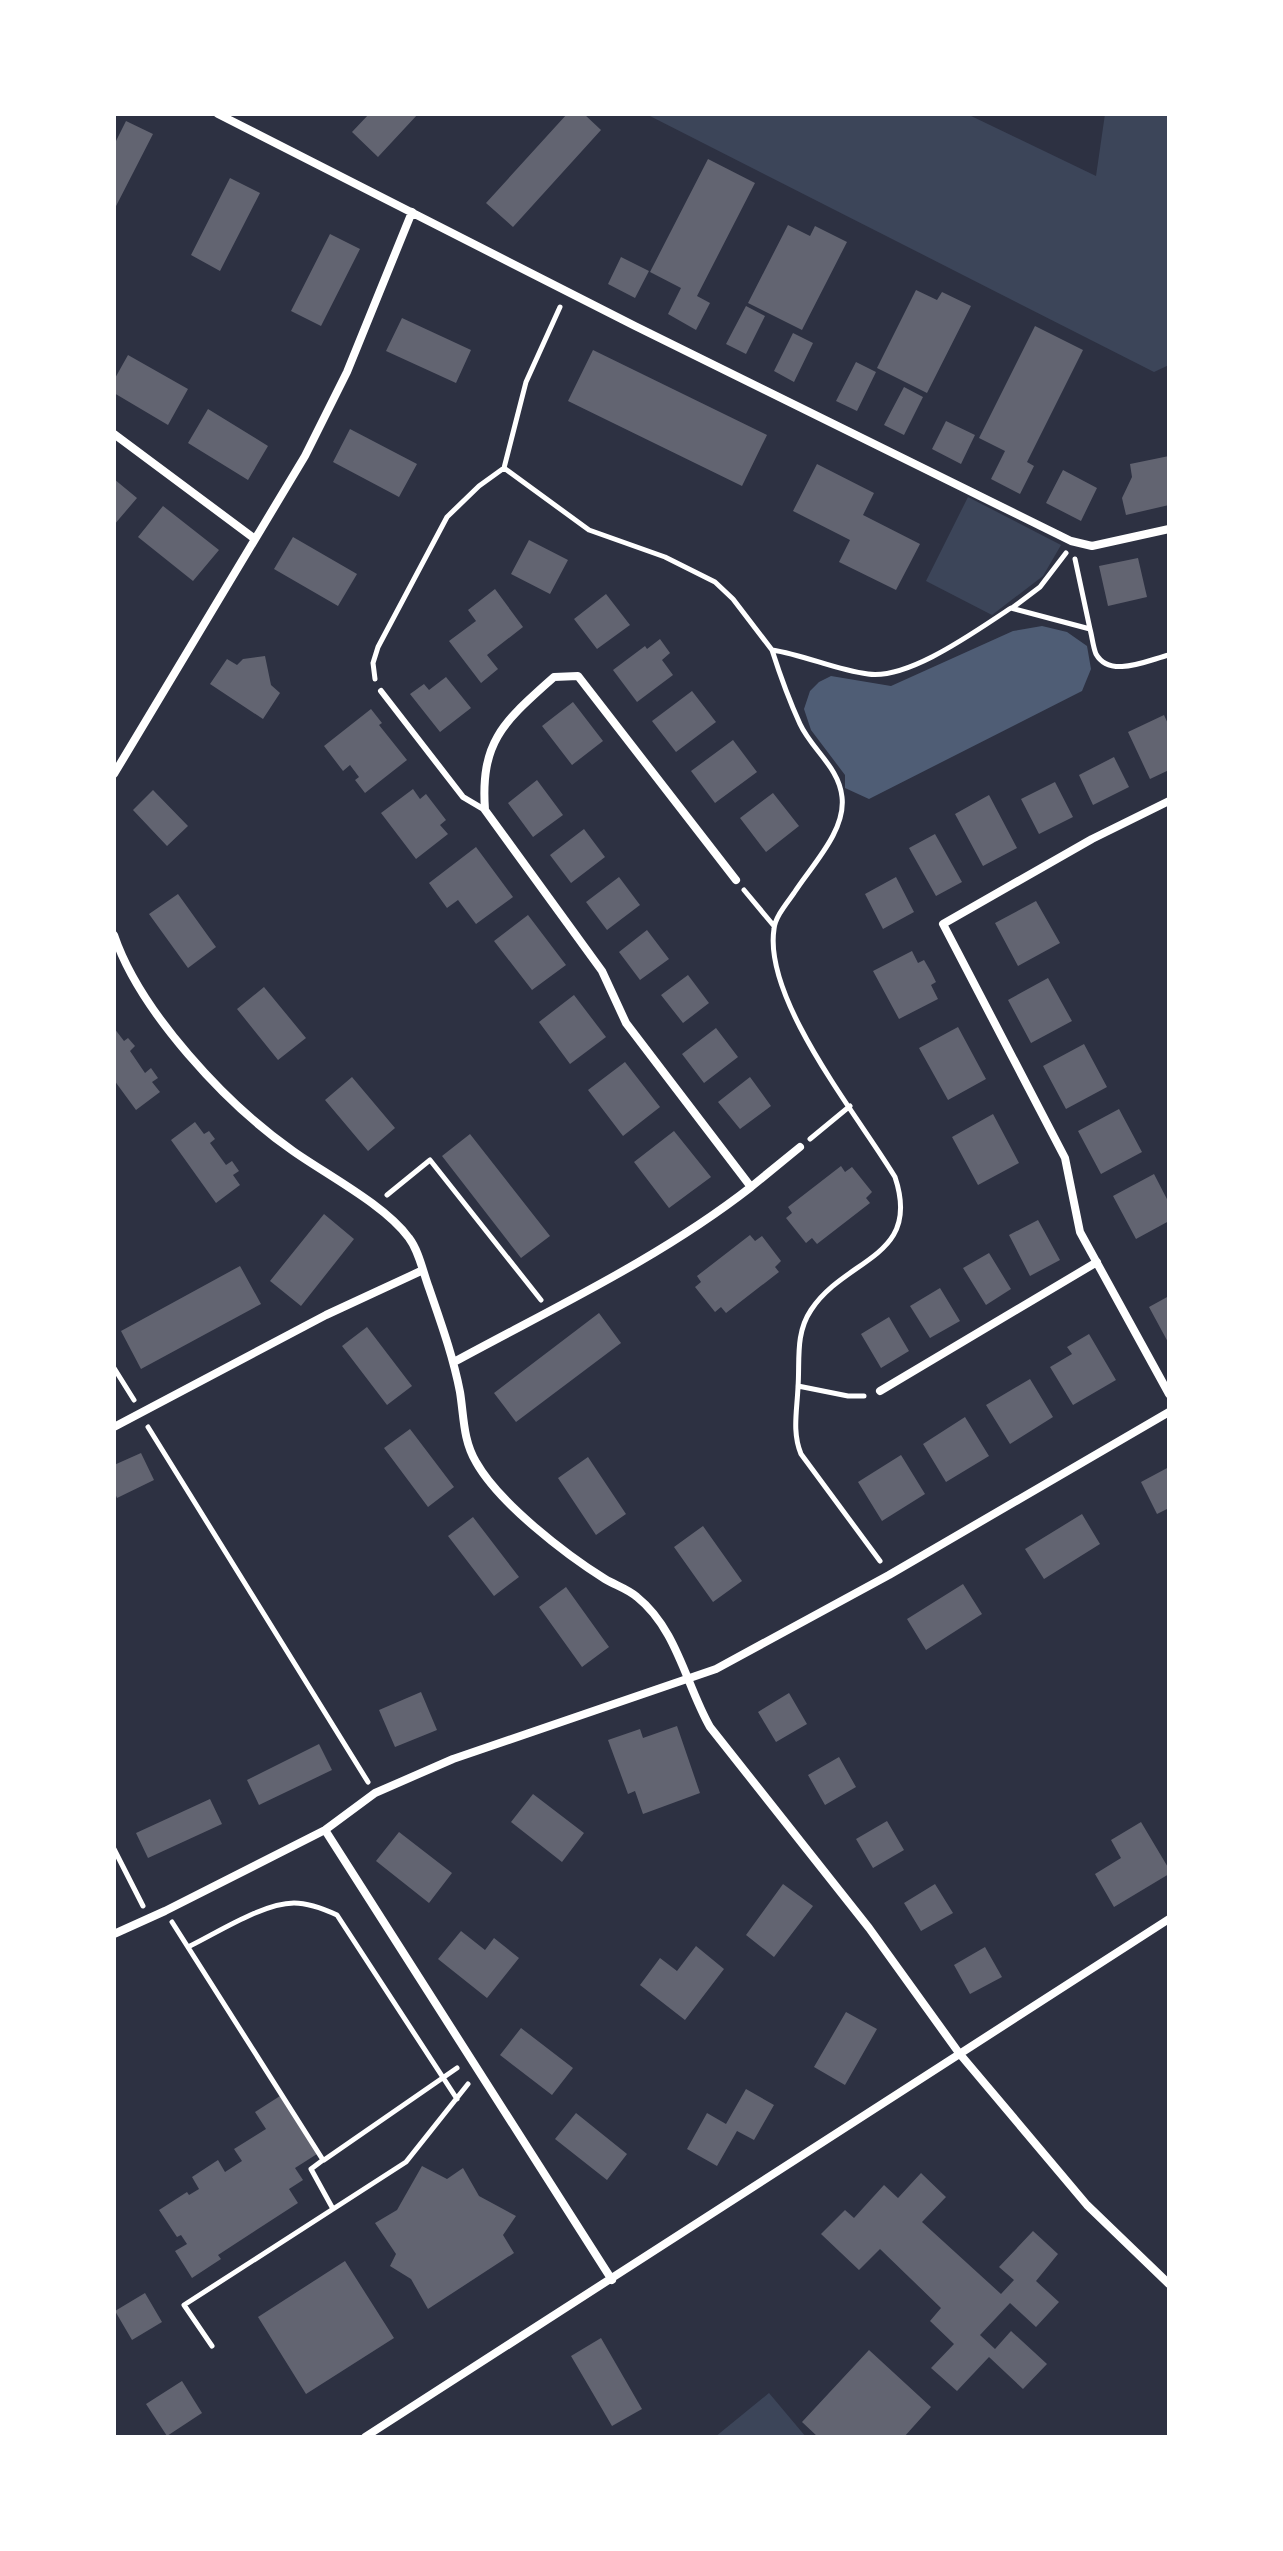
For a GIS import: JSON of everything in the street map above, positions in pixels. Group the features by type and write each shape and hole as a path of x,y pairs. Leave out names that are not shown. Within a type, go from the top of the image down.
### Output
{"street":[{"path":"218,114 1071,541 1092,546 1169,529"},
{"path":"114,774 305,456 347,372 412,212"},
{"path":"114,434 255,539"},
{"path":"736,880 578,676 554,677 520,707 499,731 483,780 485,810 602,971 626,1023 751,1187"},
{"path":"1169,801 1092,839 943,924 1065,1158 1080,1232 1169,1394"},
{"path":"114,935 121,956 140,990 191,1057 266,1130 373,1206 410,1239 454,1362 465,1439 487,1479 565,1551 637,1597 657,1619 673,1644 710,1727 869,1928 959,2053 1087,2205 1169,2284"},
{"path":"454,1362 673,1242 712,1217 800,1147"},
{"path":"880,1391 1097,1262"},
{"path":"114,1427 326,1315 423,1270"},
{"path":"114,1934 325,1830 375,1793 453,1759 716,1669 889,1575 1169,1412"},
{"path":"325,1830 612,2280"},
{"path":"365,2437 1169,1919"}],"lane":[{"path":"381,691 463,797 485,810"}],"path":[{"path":"381,691 375,680 373,663 378,647 447,517 479,486 504,468 526,382 566,289"},
{"path":"504,468 589,530 665,557 715,582 733,599 772,650 801,727 835,773 842,794 843,810 835,832 774,926 773,953 785,991 805,1036 895,1177 901,1197 901,1217 893,1238 821,1297 810,1311 801,1330 795,1418 801,1454 889,1575"},
{"path":"772,650 821,665 872,675 895,672 947,649 1011,608 1047,580 1071,541"},
{"path":"1071,541 1096,654 1105,663 1117,668 1169,655"},
{"path":"1011,608 1090,629"},
{"path":"736,880 774,926"},
{"path":"800,1147 850,1106"},
{"path":"373,1206 430,1160 549,1310"},
{"path":"114,1368 375,1793"},
{"path":"798,1386 848,1396 865,1396 880,1391"},
{"path":"114,1849 149,1917"},
{"path":"188,1947 252,1916 291,1903 317,1907 337,1915 457,2099"},
{"path":"165,1911 323,2160"},
{"path":"333,2209 311,2169 471,2058"},
{"path":"212,2346 184,2305 406,2162 479,2071"}],"shaded area":[{"path":"646,114 967,114 1096,176 1105,114 1169,114 1169,365 1154,372"},
{"path":"968,497 1061,545 1043,576 992,615 926,581"},
{"path":"1042,626 1067,632 1087,646 1091,669 1082,691 869,799 845,788 845,775 811,730 804,709 810,691 819,682 831,676 891,686 1013,631"},
{"path":"769,2393 806,2437 715,2437"}],"building":[{"path":"369,114 418,114 378,157 352,132"},
{"path":"567,114 584,114 601,130 513,227 486,203"},
{"path":"126,121 153,134 114,210 114,145"},
{"path":"708,159 755,183 697,296 710,303 696,330 668,314 681,288 650,272"},
{"path":"230,178 260,193 220,271 191,255"},
{"path":"788,225 810,236 815,226 847,242 802,330 748,303"},
{"path":"330,234 360,249 321,326 291,311"},
{"path":"621,257 649,271 635,298 608,284"},
{"path":"916,290 937,300 942,292 971,306 927,393 877,368"},
{"path":"746,306 765,316 746,354 726,344"},
{"path":"402,318 471,350 456,383 386,351"},
{"path":"1035,326 1083,350 1027,462 1034,466 1020,494 991,479 1005,451 979,438"},
{"path":"793,333 813,343 794,382 774,371"},
{"path":"593,350 767,435 742,486 568,401"},
{"path":"128,355 188,389 168,425 114,393 114,380"},
{"path":"856,362 876,372 857,411 836,401"},
{"path":"904,387 923,397 904,435 884,425"},
{"path":"208,409 268,446 248,480 188,443"},
{"path":"946,421 975,435 961,464 932,449"},
{"path":"350,429 417,464 399,497 333,462"},
{"path":"1169,456 1169,505 1126,515 1122,498 1132,477 1130,464"},
{"path":"817,464 874,493 863,515 920,544 896,590 839,562 850,540 793,511"},
{"path":"1063,470 1097,488 1081,521 1046,503"},
{"path":"114,479 137,498 114,525"},
{"path":"163,506 219,550 193,581 138,537"},
{"path":"293,537 357,574 338,606 274,569"},
{"path":"529,540 568,560 550,594 511,574"},
{"path":"1138,558 1147,597 1108,606 1099,566"},
{"path":"495,589 523,627 487,655 498,669 481,683 449,641 476,621 468,610"},
{"path":"606,594 630,625 597,649 574,619"},
{"path":"660,639 670,653 662,660 673,675 637,702 613,670 645,646 647,649"},
{"path":"265,656 271,685 280,693 263,719 210,684 227,659 237,665 243,659"},
{"path":"446,677 471,708 440,732 410,694 424,684 429,690"},
{"path":"692,691 716,722 676,752 652,721"},
{"path":"573,702 603,741 572,765 542,726"},
{"path":"371,709 382,723 379,725 407,760 365,793 355,780 359,777 350,765 343,771 324,746"},
{"path":"1164,715 1169,726 1169,770 1150,779 1128,732"},
{"path":"733,740 757,772 715,803 691,771"},
{"path":"1114,757 1129,787 1093,805 1079,775"},
{"path":"537,780 563,815 533,837 508,803"},
{"path":"1055,782 1073,817 1039,834 1021,799"},
{"path":"413,789 420,799 426,794 446,820 440,825 448,834 416,859 381,813"},
{"path":"153,790 188,826 167,846 133,810"},
{"path":"773,793 799,826 766,852 740,818"},
{"path":"989,795 1017,848 983,866 955,814"},
{"path":"584,829 605,857 571,883 550,855"},
{"path":"935,834 962,882 936,896 909,848"},
{"path":"476,847 513,897 476,924 458,900 447,908 429,883"},
{"path":"619,877 640,905 607,930 586,902"},
{"path":"896,877 914,912 883,929 865,894"},
{"path":"178,894 216,947 188,968 149,914"},
{"path":"1036,901 1060,943 1018,966 995,923"},
{"path":"528,915 566,965 532,990 494,941"},
{"path":"647,930 669,959 640,980 619,952"},
{"path":"912,951 918,963 924,960 931,972 936,982 931,985 938,999 899,1019 873,971"},
{"path":"688,975 709,1003 683,1023 661,995"},
{"path":"1048,978 1072,1021 1031,1043 1008,1000"},
{"path":"264,987 306,1038 278,1060 237,1009"},
{"path":"574,995 606,1037 570,1064 539,1022"},
{"path":"958,1027 986,1079 948,1100 919,1048"},
{"path":"114,1028 124,1041 128,1038 135,1046 130,1051 145,1073 151,1068 158,1078 152,1082 160,1092 136,1110 114,1080"},
{"path":"716,1028 738,1057 704,1083 682,1054"},
{"path":"1084,1044 1107,1087 1066,1109 1043,1066"},
{"path":"625,1062 660,1107 623,1136 588,1090"},
{"path":"352,1077 395,1128 368,1151 325,1100"},
{"path":"750,1077 771,1106 740,1129 718,1102"},
{"path":"1119,1109 1142,1152 1101,1174 1078,1131"},
{"path":"993,1114 1019,1163 978,1185 952,1137"},
{"path":"195,1122 204,1134 209,1131 215,1139 210,1143 226,1165 232,1161 239,1171 233,1175 240,1185 216,1203 171,1140"},
{"path":"674,1131 711,1177 669,1208 634,1162"},
{"path":"470,1134 550,1236 521,1258 442,1156"},
{"path":"841,1166 845,1172 852,1167 872,1192 866,1198 870,1203 817,1244 812,1238 806,1243 786,1218 792,1213 788,1207"},
{"path":"1154,1174 1169,1203 1169,1221 1136,1239 1113,1196"},
{"path":"324,1214 354,1239 301,1306 270,1281"},
{"path":"1038,1220 1060,1260 1030,1276 1009,1235"},
{"path":"750,1235 755,1241 762,1236 781,1261 775,1267 779,1272 726,1313 721,1307 715,1312 695,1287 701,1282 697,1276"},
{"path":"989,1253 1011,1289 986,1305 963,1268"},
{"path":"240,1266 261,1304 141,1369 121,1331"},
{"path":"940,1288 960,1321 930,1338 910,1306"},
{"path":"1169,1296 1169,1344 1149,1307"},
{"path":"599,1313 621,1343 516,1422 494,1393"},
{"path":"889,1317 909,1351 881,1368 861,1334"},
{"path":"367,1327 412,1386 387,1405 342,1346"},
{"path":"1089,1334 1116,1380 1073,1405 1050,1367 1072,1354 1067,1347"},
{"path":"1030,1379 1053,1417 1010,1444 986,1405"},
{"path":"965,1417 989,1456 946,1482 923,1444"},
{"path":"410,1429 454,1487 428,1507 384,1448"},
{"path":"141,1453 154,1480 117,1498 114,1465"},
{"path":"901,1455 925,1494 882,1521 858,1482"},
{"path":"588,1457 626,1514 596,1535 558,1478"},
{"path":"1169,1467 1169,1508 1157,1514 1141,1482"},
{"path":"1082,1514 1100,1544 1044,1579 1025,1549"},
{"path":"473,1517 519,1577 494,1596 448,1536"},
{"path":"703,1526 742,1581 713,1602 674,1547"},
{"path":"963,1584 982,1614 926,1650 907,1619"},
{"path":"566,1587 609,1647 582,1667 539,1607"},
{"path":"421,1692 437,1730 395,1747 379,1710"},
{"path":"789,1693 807,1724 776,1742 758,1712"},
{"path":"677,1726 700,1793 643,1814 635,1791 628,1794 608,1740 640,1729 643,1738"},
{"path":"319,1744 332,1770 259,1805 247,1780"},
{"path":"839,1757 856,1787 825,1805 808,1775"},
{"path":"533,1794 584,1833 562,1862 511,1822"},
{"path":"210,1799 222,1824 148,1858 136,1833"},
{"path":"887,1821 904,1850 873,1868 856,1839"},
{"path":"1141,1822 1169,1874 1114,1907 1095,1874 1121,1858 1111,1840"},
{"path":"399,1832 452,1873 429,1903 376,1861"},
{"path":"783,1884 813,1906 774,1957 746,1935"},
{"path":"935,1884 953,1913 921,1931 904,1903"},
{"path":"461,1931 485,1950 494,1938 519,1958 487,1998 438,1959"},
{"path":"696,1946 724,1969 685,2020 640,1985 660,1958 677,1971"},
{"path":"985,1947 1002,1977 970,1994 954,1965"},
{"path":"846,2012 877,2029 845,2085 814,2067"},
{"path":"521,2028 573,2068 552,2095 500,2055"},
{"path":"746,2089 774,2105 754,2140 737,2131 717,2166 687,2149 707,2113 726,2124"},
{"path":"280,2096 317,2154 295,2168 303,2180 289,2189 298,2203 218,2255 221,2259 192,2278 175,2251 187,2244 181,2235 177,2237 159,2210 187,2192 189,2195 199,2189 192,2177 218,2160 225,2172 242,2161 234,2149 266,2129 255,2112"},
{"path":"576,2113 627,2154 607,2180 555,2139"},
{"path":"422,2166 447,2179 463,2168 479,2196 516,2216 503,2235 514,2253 428,2309 411,2279 390,2266 396,2254 375,2223 397,2210"},
{"path":"921,2173 946,2197 922,2222 1001,2294 1014,2280 999,2267 1033,2231 1058,2254 1036,2281 1059,2302 1036,2327 1010,2303 980,2335 995,2349 1011,2331 1047,2364 1023,2389 989,2357 957,2391 931,2368 954,2344 930,2321 941,2308 880,2249 859,2270 821,2234 845,2210 854,2218 884,2185 898,2198"},
{"path":"345,2261 394,2338 306,2394 258,2317"},
{"path":"145,2293 162,2322 132,2340 115,2311"},
{"path":"601,2338 642,2409 612,2426 571,2356"},
{"path":"869,2350 931,2407 904,2437 818,2437 802,2422"},
{"path":"182,2381 202,2413 167,2436 146,2404"}]}
